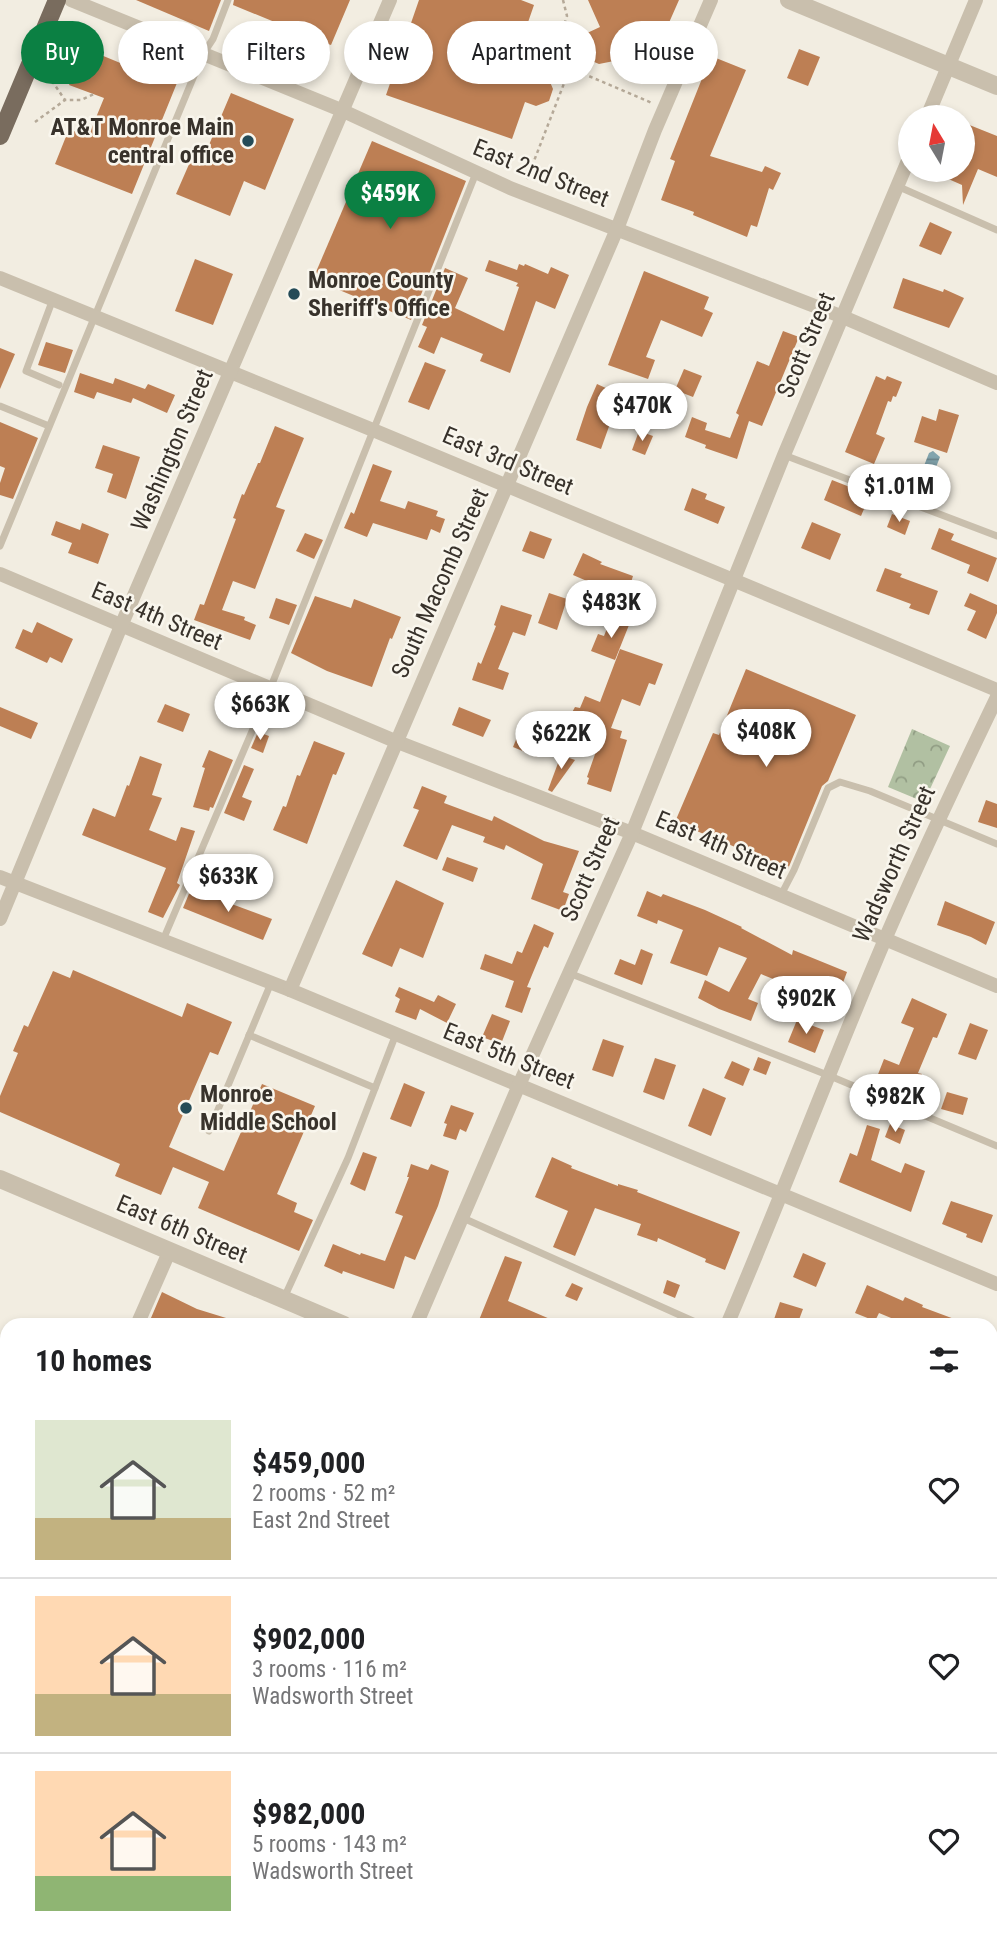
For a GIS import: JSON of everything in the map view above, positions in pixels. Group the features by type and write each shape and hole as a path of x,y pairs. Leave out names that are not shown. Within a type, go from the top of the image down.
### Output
{"main road":[{"path":"0,136 57,0"}],"street":[{"name":"East 2nd Street","path":"71,0 122,21"},
{"name":"Washington Street","path":"0,919 121,626 390,0"},
{"name":"South Macomb Street","path":"290,990 395,741 618,229 665,107 711,0"},
{"path":"789,0 997,86"},
{"path":"932,105 976,0"},
{"name":"East 2nd Street","path":"208,56 341,110 476,173 843,317 997,383"},
{"name":"Scott Street","path":"419,1318 519,1085 632,833 735,581 783,455 899,182"},
{"name":"East 3rd Street","path":"0,280 53,298 997,690"},
{"name":"East 4th Street","path":"0,573 395,741 632,833 997,986"},
{"name":"Wadsworth Street","path":"730,1318 885,938 937,820 997,696"},
{"name":"East 5th Street","path":"0,877 271,982 997,1284"},
{"name":"East 6th Street","path":"0,1179 328,1318"},
{"path":"140,1318 170,1250"}],"lane":[{"path":"208,46 229,0"},
{"path":"0,546 191,84"},
{"path":"163,940 270,689 476,173"},
{"path":"897,186 997,230"},
{"path":"53,298 26,371 59,385"},
{"path":"0,406 49,426"},
{"path":"783,455 997,536"},
{"path":"780,895 794,870 828,788 841,782 870,791 997,844"},
{"path":"569,973 830,1076 997,1146"},
{"path":"209,1131 271,982"},
{"path":"283,1299 348,1158 396,1034"},
{"path":"249,1035 375,1088"},
{"path":"462,1218 686,1318"}],"path":[{"path":"563,0 567,16 565,21"},
{"path":"596,80 665,107"},
{"path":"54,84 65,100"},
{"path":"533,164 564,84"},
{"path":"35,122 65,100 81,100 94,94"}],"green space":[{"path":"912,729 950,746 924,802 888,787"}],"water":[{"path":"933,451 940,457 931,480 920,476 929,453"}],"building":[{"path":"136,0 221,0 209,31 208,21 185,21"},
{"path":"234,0 350,0 331,45 330,21 272,21 233,5"},
{"path":"419,0 521,0 534,5 528,21 447,21 447,84 551,84 553,89 549,101 536,106 525,102 512,139 386,95 390,84 433,84 433,21 412,21"},
{"path":"588,0 679,0 670,21 610,21 610,62 599,64 596,63 596,29 600,27"},
{"path":"799,49 820,57 808,86 787,78"},
{"path":"104,56 118,62 118,84 177,84 132,194 55,164 69,129 88,137 104,98 69,85 104,84"},
{"path":"718,59 746,70 710,156 762,172 765,166 781,173 773,190 769,188 757,227 751,225 747,237 661,200 675,161 670,159 700,84 718,84"},
{"name":"AT&T Monroe Main central office","path":"231,93 294,119 265,190 244,181 230,216 176,194 190,162 200,166"},
{"path":"975,127 997,136 997,177 978,169 975,176"},
{"path":"372,141 466,181 411,320 313,279"},
{"path":"955,182 973,182 963,205 962,185"},
{"path":"930,222 952,232 941,255 919,246"},
{"path":"195,259 233,274 213,325 175,311"},
{"path":"489,260 517,270 519,264 525,264 548,274 551,267 569,275 555,309 536,301 510,373 480,361 483,354 441,337 434,354 418,347 427,327 422,325 445,268 468,278 455,308 504,331 519,287 516,286 518,283 485,271"},
{"path":"644,271 709,297 704,309 713,313 702,337 661,320 646,357 655,360 648,379 608,365"},
{"path":"903,278 943,292 944,289 964,298 949,328 893,308"},
{"path":"783,331 799,337 762,426 749,421 737,459 705,448 706,445 685,437 692,417 707,423 705,430 730,438 739,415 736,413 757,361 769,366"},
{"path":"46,342 73,350 65,373 38,365"},
{"path":"0,348 15,354 0,389"},
{"path":"425,362 446,370 429,410 408,402"},
{"path":"684,369 702,376 693,397 675,390"},
{"path":"80,373 113,384 115,378 145,389 148,384 175,395 167,413 133,398 131,403 97,392 94,399 74,392"},
{"path":"876,376 885,380 887,376 902,382 896,397 893,396 891,402 888,401 876,434 885,438 874,464 845,452"},
{"path":"597,384 634,401 631,407 642,412 634,428 612,418 601,449 576,440"},
{"path":"939,409 959,415 947,453 914,442 922,416 936,421"},
{"path":"0,422 38,438 13,499 0,495 0,483 5,468 0,466"},
{"path":"275,426 304,438 276,507 285,510 255,589 233,581 222,610 245,617 244,620 256,625 250,640 194,620 200,604 204,605 236,519 233,518 242,494 244,495 260,463"},
{"path":"639,431 653,436 645,455 632,450"},
{"path":"103,445 140,457 126,499 107,492 113,474 95,468"},
{"path":"373,464 392,471 380,501 405,509 408,501 438,511 436,516 445,519 440,533 431,529 427,540 373,523 367,537 344,528 351,512 354,514"},
{"path":"832,480 870,495 861,516 824,500"},
{"path":"692,488 707,494 705,499 725,507 718,524 684,510"},
{"path":"892,514 910,521 905,535 887,527"},
{"path":"56,521 80,530 82,523 109,534 98,564 68,553 72,543 51,535"},
{"path":"812,522 841,534 830,560 801,548"},
{"path":"939,528 954,534 951,540 997,558 988,582 967,573 970,565 931,549"},
{"path":"530,531 552,539 544,559 522,551"},
{"path":"305,533 323,540 314,559 296,551"},
{"path":"583,553 602,562 600,564 633,576 626,598 573,575"},
{"path":"885,568 902,574 900,577 938,591 929,615 909,608 911,604 876,591"},
{"path":"549,593 567,599 557,630 538,623"},
{"path":"970,593 997,605 997,613 986,639 967,630 976,611 964,606"},
{"path":"315,596 351,608 354,599 401,617 392,639 390,638 372,687 327,671 291,653"},
{"path":"276,598 297,605 289,625 269,618"},
{"path":"501,605 532,615 525,636 513,632 498,669 509,673 503,690 472,680 496,626 494,625"},
{"path":"611,618 629,625 615,660 591,651 598,634 604,636"},
{"path":"37,622 73,639 62,663 50,657 47,663 15,648 23,629 32,633"},
{"path":"620,649 663,664 655,685 649,683 640,706 622,699 611,728 622,731 620,738 627,740 611,792 587,784 600,740 592,737 595,728 569,718 575,707 580,708 585,696 600,702"},
{"path":"746,669 856,715 828,781 822,786 788,869 675,822 713,733 719,735"},
{"path":"165,704 190,714 183,732 157,722"},
{"path":"0,707 38,723 31,739 0,726"},
{"path":"459,707 491,720 483,737 452,725"},
{"path":"520,730 544,740 537,757 513,747"},
{"path":"258,732 269,736 263,753 251,748"},
{"path":"314,741 345,753 336,775 333,774 307,844 273,830 283,806 286,807 297,775 300,776"},
{"path":"209,750 233,760 213,808 210,807 209,811 193,807 205,768 202,767"},
{"path":"561,755 575,760 552,792 548,790"},
{"path":"140,756 162,764 152,795 162,798 149,830 176,841 181,827 195,831 177,883 180,885 163,918 148,912 166,868 82,835 93,808 115,817"},
{"path":"244,765 254,769 242,797 252,801 244,821 224,813"},
{"path":"422,786 447,796 444,803 492,821 494,816 544,841 579,851 563,892 569,894 563,911 531,899 543,864 506,845 504,850 483,842 485,837 452,825 437,860 403,846 419,810 413,808"},
{"path":"986,800 997,804 997,828 978,822"},
{"path":"447,857 478,868 473,882 442,870"},
{"path":"396,880 444,903 423,958 400,948 392,967 362,954"},
{"path":"191,889 272,919 263,940 183,908"},
{"path":"647,891 661,897 663,894 705,910 792,955 793,950 847,972 835,1004 761,974 748,999 758,1003 751,1021 698,998 705,980 729,992 747,958 719,947 707,976 670,963 683,930 658,920 657,924 637,916"},
{"path":"945,901 995,922 986,945 937,925"},
{"path":"534,924 554,933 548,948 544,946 527,987 531,988 522,1013 505,1007 514,981 480,969 485,954 512,964 517,951 522,953"},
{"path":"641,949 653,954 642,985 614,974 620,959 635,965"},
{"path":"73,970 182,1017 187,1003 232,1022 218,1055 210,1052 169,1147 224,1171 262,1084 315,1106 277,1194 297,1203 294,1212 313,1220 299,1251 198,1208 209,1182 173,1167 161,1195 115,1176 120,1164 0,1112 0,1096 18,1053 13,1051 24,1025 28,1027 53,971 70,978"},
{"path":"399,987 434,1002 438,995 456,1004 447,1023 420,1009 416,1020 395,1012 400,999 395,996"},
{"path":"912,998 947,1014 937,1038 933,1037 918,1073 922,1074 912,1097 875,1082 884,1059 899,1065 914,1028 901,1023"},
{"path":"492,1014 510,1021 501,1044 482,1037"},
{"path":"797,1020 824,1030 815,1053 788,1042"},
{"path":"970,1023 988,1030 976,1060 958,1054"},
{"path":"603,1039 624,1046 613,1077 592,1070"},
{"path":"758,1057 771,1062 766,1075 753,1070"},
{"path":"655,1058 676,1065 664,1100 643,1092"},
{"path":"732,1061 750,1069 743,1086 724,1078"},
{"path":"404,1083 425,1092 411,1127 390,1119"},
{"path":"703,1088 726,1098 711,1136 688,1126"},
{"path":"947,1092 968,1098 963,1115 941,1109"},
{"path":"451,1105 474,1113 466,1132 460,1129 456,1140 443,1136 447,1124 444,1123"},
{"path":"890,1124 905,1130 900,1144 885,1137"},
{"path":"867,1125 880,1129 871,1160 901,1173 905,1163 925,1171 911,1212 839,1182 850,1153 857,1156"},
{"path":"363,1152 377,1157 365,1191 350,1184"},
{"path":"552,1157 572,1166 571,1168 618,1186 638,1190 637,1192 740,1232 725,1270 658,1238 657,1242 637,1235 641,1224 595,1208 575,1256 553,1247 568,1211 535,1197"},
{"path":"411,1164 428,1170 431,1164 449,1171 438,1206 415,1260 405,1256 394,1289 324,1266 333,1244 385,1261 403,1216 395,1213 409,1177"},
{"path":"951,1201 993,1215 982,1243 942,1224"},
{"path":"803,1253 826,1263 816,1287 793,1277"},
{"path":"505,1256 522,1262 508,1301 548,1318 480,1318"},
{"path":"667,1280 680,1285 675,1298 663,1293"},
{"path":"572,1283 583,1288 577,1301 565,1296"},
{"path":"867,1285 903,1301 905,1297 923,1305 922,1307 952,1318 891,1318 879,1313 876,1318 868,1318 855,1313"},
{"path":"162,1292 197,1309 226,1318 151,1318"},
{"path":"780,1302 803,1309 800,1318 774,1318"}],"place":[{"name":"AT&T Monroe Main central office","path":"248,141"},
{"name":"Monroe County Sheriff's Office","path":"294,294"},
{"name":"Monroe Middle School","path":"186,1108"}]}
